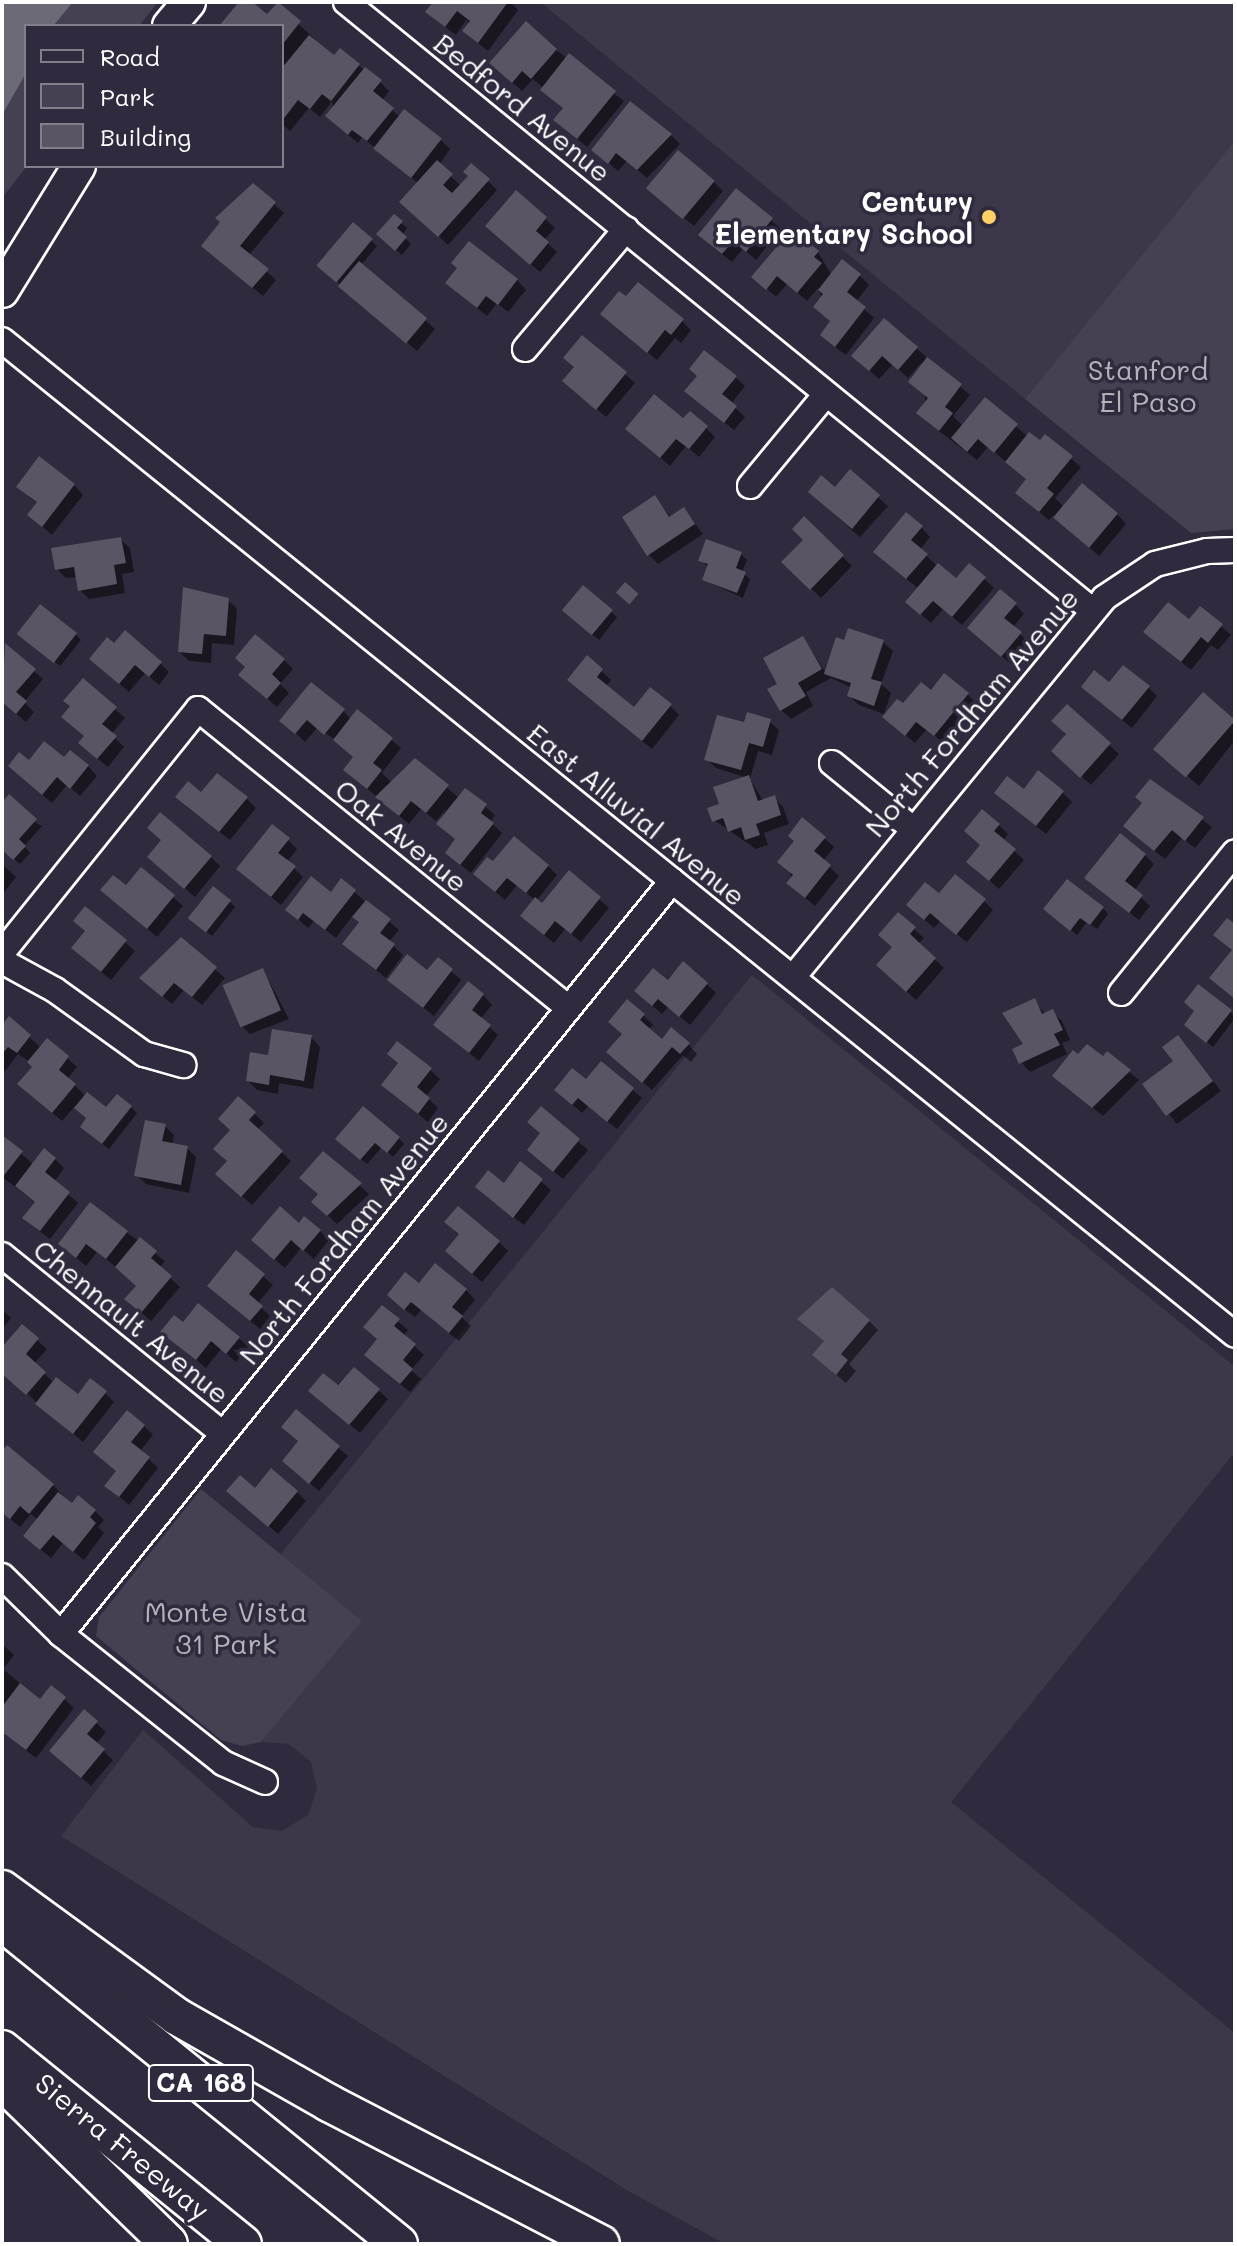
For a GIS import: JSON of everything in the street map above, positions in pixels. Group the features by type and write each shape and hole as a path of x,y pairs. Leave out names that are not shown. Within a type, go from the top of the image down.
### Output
{"highway":[{"path":"2,1889 176,2016 329,2103 601,2244"},
{"name":"CA 168","path":"2,1922 399,2244"},
{"name":"Sierra Freeway","path":"2,2049 243,2244"},
{"path":"2,2081 169,2244"}],"main road":[{"path":"171,24 189,2"},
{"path":"2,291 78,168"}],"street":[{"name":"Bedford Avenue","path":"346,2 1092,610"},
{"path":"525,349 626,229"},
{"name":"East Alluvial Avenue","path":"2,340 794,976 1235,1335"},
{"path":"750,486 826,394"},
{"name":"North Fordham Avenue","path":"794,976 1092,610 1120,584 1155,564 1235,550"},
{"name":"Oak Avenue","path":"2,953 198,709 568,1008"},
{"path":"832,763 913,829"},
{"path":"1121,993 1235,852"},
{"name":"North Fordham Avenue","path":"61,1634 672,881"},
{"path":"2,961 55,990 144,1054 183,1065"},
{"name":"Chennault Avenue","path":"2,1255 223,1434"},
{"path":"2,1576 61,1634 223,1763 265,1782"}],"shaded area":[{"path":"2,2 73,2 55,24 24,24 24,76 2,115"},
{"name":"Century Elementary School","path":"540,2 1235,2 1235,144 1025,399"},
{"path":"752,975 1235,1367 1235,1452 951,1802 1235,2033 1235,2244 725,2244 630,2192 61,1836 143,1730 253,1827 282,1831 308,1815 317,1789 311,1762 289,1744 261,1742 361,1621 280,1555"}],"green space":[{"path":"2,2 158,2 141,24 24,24 25,168 2,198"},
{"name":"Stanford El Paso","path":"1235,141 1235,529 1191,533 1025,399"},
{"name":"Monte Vista 31 Park","path":"201,1489 362,1621 261,1742 242,1746 221,1740 96,1636 99,1617"}],"building":[{"path":"239,2 252,2 267,14 278,2 301,21 284,42 284,24 221,24"},
{"path":"433,2 508,2 478,43 462,31 470,21 457,11 445,27 425,12"},
{"path":"526,21 557,49 531,79 522,71 512,83 489,63"},
{"path":"309,35 334,55 340,48 360,64 331,101 322,94 310,109 298,100 284,118 284,66"},
{"path":"569,53 616,91 577,139 553,120 563,108 540,90"},
{"path":"365,67 382,80 373,91 394,108 367,141 352,130 348,135 325,116"},
{"path":"630,101 672,134 637,170 616,153 608,164 591,150"},
{"path":"404,109 442,139 411,178 373,148"},
{"path":"678,150 715,181 683,219 646,188"},
{"path":"437,160 453,174 443,185 452,193 468,176 463,172 471,163 490,179 438,237 399,202"},
{"path":"253,183 276,202 240,246 269,269 252,288 201,246 220,222 215,218"},
{"path":"736,188 773,218 746,252 733,241 722,254 698,235"},
{"path":"516,190 547,217 536,231 549,242 530,265 485,226"},
{"path":"394,214 403,221 397,228 407,237 395,251 376,234"},
{"path":"353,222 373,239 336,282 316,266"},
{"path":"792,229 819,251 814,257 822,263 797,293 777,276 766,290 751,277"},
{"path":"469,241 518,279 498,305 486,296 477,308 445,283 457,268 451,263"},
{"path":"842,259 861,274 847,292 866,307 835,347 820,335 830,321 813,307 823,294 818,290"},
{"path":"359,261 427,318 406,343 338,286"},
{"path":"638,282 684,319 671,335 665,330 647,353 600,314 619,291 626,296"},
{"path":"884,318 918,347 898,370 882,356 869,371 851,356"},
{"path":"582,335 627,372 596,410 562,381 574,367 563,358"},
{"path":"704,350 737,376 722,394 737,406 724,423 684,391 697,376 689,369"},
{"path":"927,357 962,384 945,407 953,413 939,431 916,413 928,398 908,382"},
{"path":"654,394 683,418 690,411 708,426 689,449 676,439 660,458 625,429"},
{"path":"985,397 1018,424 994,453 978,439 967,452 951,438"},
{"path":"1029,432 1040,440 1045,434 1073,456 1047,488 1054,494 1039,512 1015,493 1026,479 1005,462"},
{"path":"39,456 75,484 42,527 27,515 37,502 16,487"},
{"path":"850,469 880,495 852,529 808,492 821,475 835,487"},
{"path":"1082,483 1118,513 1089,548 1053,517"},
{"path":"655,495 669,517 684,507 695,524 647,556 622,517"},
{"path":"906,512 923,526 911,540 928,554 906,579 873,552"},
{"path":"804,516 844,555 810,590 781,562 803,540 792,529"},
{"path":"121,537 126,563 114,565 117,584 78,591 74,567 55,570 51,548"},
{"path":"706,539 742,552 736,568 746,572 737,593 702,580 708,564 698,561"},
{"path":"938,563 956,578 969,563 986,577 952,617 933,601 920,615 905,602"},
{"path":"625,582 639,594 629,604 616,593"},
{"path":"583,585 613,610 592,635 562,610"},
{"path":"183,587 229,598 226,636 204,634 202,654 178,652"},
{"path":"1000,589 1017,603 1004,618 1022,632 1001,657 967,628"},
{"path":"1168,602 1189,619 1200,606 1223,624 1208,643 1201,637 1181,662 1143,632"},
{"path":"40,604 77,633 54,663 17,634"},
{"path":"848,628 884,640 871,679 882,682 874,706 847,696 851,683 824,674 836,637 844,640"},
{"path":"125,630 162,662 149,677 135,665 119,684 89,659 107,637 114,643"},
{"path":"255,634 285,659 272,674 281,683 267,699 238,675 245,667 235,658"},
{"path":"803,636 822,669 798,683 806,696 780,711 767,689 777,684 763,658"},
{"path":"5,643 36,669 16,692 27,701 16,714 2,702"},
{"path":"587,655 603,669 597,677 634,707 650,687 672,704 642,741 567,680"},
{"path":"1123,665 1150,686 1122,720 1081,687 1094,670 1109,682"},
{"path":"944,673 969,693 934,736 916,722 905,736 882,717 897,699 903,703 921,682 931,690"},
{"path":"83,678 117,707 102,724 117,736 97,759 78,743 84,736 61,717 70,706 63,701"},
{"path":"311,682 345,709 324,735 307,720 295,734 279,721"},
{"path":"1203,692 1235,721 1186,778 1153,749"},
{"path":"1067,704 1111,743 1080,778 1051,751 1066,734 1051,721"},
{"path":"357,709 393,738 373,763 382,770 367,789 343,770 353,757 333,740"},
{"path":"747,712 771,719 763,747 749,743 741,770 704,760 717,715 744,722"},
{"path":"44,741 64,757 70,750 89,765 70,789 57,777 42,795 8,766 19,752 29,760"},
{"path":"415,758 449,785 426,813 411,801 399,816 375,797"},
{"path":"1038,770 1064,791 1036,826 994,793 1007,776 1024,789"},
{"path":"217,773 248,797 219,832 175,797 188,781 201,792"},
{"path":"749,775 758,801 775,795 781,815 756,824 760,835 745,840 741,827 728,832 723,818 712,822 707,808 719,804 713,787"},
{"path":"1150,779 1204,817 1185,841 1172,830 1154,851 1123,826 1142,803 1135,797"},
{"path":"465,788 487,804 481,813 494,823 460,865 445,853 455,839 436,824"},
{"path":"9,794 37,819 19,839 26,846 13,860 2,850 2,802"},
{"path":"982,809 1000,824 994,831 1016,849 989,881 966,862 980,845 964,831"},
{"path":"160,812 212,856 184,889 147,857 161,840 147,828"},
{"path":"802,817 826,837 814,851 831,865 805,898 786,883 793,875 777,862 794,841 788,836"},
{"path":"272,824 290,838 278,853 296,866 271,897 236,869"},
{"path":"1120,833 1146,854 1125,881 1143,895 1129,913 1084,878"},
{"path":"514,836 549,865 526,893 507,878 495,892 473,874 487,857 493,861"},
{"path":"141,867 175,895 147,929 100,890 113,875 126,885"},
{"path":"569,870 601,897 571,934 555,921 544,935 520,916 535,897 542,903"},
{"path":"955,874 986,899 956,935 930,913 924,920 906,905 925,882 939,893"},
{"path":"311,876 331,892 341,878 356,890 325,930 303,913 298,920 285,910"},
{"path":"1067,879 1104,907 1090,925 1080,918 1070,931 1043,909"},
{"path":"213,886 231,900 206,932 188,918"},
{"path":"366,900 391,919 380,933 395,944 376,970 342,944 359,922 352,917"},
{"path":"85,906 127,940 101,972 71,948 85,931 73,921"},
{"path":"898,912 916,927 910,934 936,958 906,992 876,965 892,947 878,935"},
{"path":"1227,918 1235,924 1235,999 1209,978 1232,950 1213,935"},
{"path":"181,937 217,967 192,997 174,983 162,997 139,978"},
{"path":"407,954 427,970 438,957 453,969 423,1008 387,980"},
{"path":"683,961 708,983 679,1017 658,999 652,1006 634,991 653,968 668,980"},
{"path":"263,968 281,1010 240,1028 222,985"},
{"path":"468,981 484,994 472,1010 491,1025 469,1053 433,1025"},
{"path":"1198,984 1232,1010 1206,1043 1184,1025 1194,1011 1184,1002"},
{"path":"1035,998 1042,1014 1053,1009 1063,1030 1054,1034 1060,1045 1019,1064 1012,1049 1023,1044 1002,1013"},
{"path":"627,999 645,1014 640,1020 662,1039 671,1027 690,1043 680,1054 672,1047 642,1083 606,1052 622,1034 608,1022"},
{"path":"9,1016 31,1035 17,1053 8,1047 2,1054 2,1025"},
{"path":"272,1029 312,1035 304,1081 270,1075 269,1085 246,1081 250,1052 268,1055"},
{"path":"1178,1035 1213,1081 1166,1116 1142,1084 1173,1061 1162,1047"},
{"path":"47,1038 69,1056 59,1070 76,1084 52,1113 17,1084 32,1067 27,1062"},
{"path":"397,1041 432,1068 417,1087 430,1098 418,1114 381,1085 398,1063 387,1054"},
{"path":"1087,1044 1103,1056 1107,1051 1131,1070 1092,1108 1052,1076 1073,1050 1078,1054"},
{"path":"601,1061 634,1088 607,1122 578,1098 572,1105 554,1090 572,1068 586,1079"},
{"path":"87,1092 106,1107 117,1094 132,1106 102,1144 80,1127 86,1118 74,1108"},
{"path":"238,1096 256,1112 249,1120 283,1151 241,1197 215,1174 227,1161 213,1149 230,1130 218,1119"},
{"path":"363,1106 400,1137 387,1153 375,1143 360,1160 335,1139"},
{"path":"541,1106 580,1139 553,1172 527,1150 540,1133 527,1122"},
{"path":"145,1120 166,1124 162,1141 188,1146 181,1185 134,1176"},
{"path":"2,1135 23,1151 2,1178"},
{"path":"44,1148 56,1158 45,1172 70,1192 40,1231 22,1218 35,1202 15,1186"},
{"path":"323,1151 362,1183 327,1216 311,1202 318,1194 299,1178"},
{"path":"520,1161 543,1179 513,1218 475,1187 488,1170 504,1183"},
{"path":"90,1202 128,1231 106,1259 86,1244 76,1258 58,1244"},
{"path":"280,1206 299,1223 304,1216 321,1230 303,1251 291,1240 274,1260 251,1240"},
{"path":"458,1206 500,1241 472,1274 445,1251 459,1234 444,1222"},
{"path":"140,1237 157,1251 151,1258 172,1276 141,1313 124,1299 136,1286 115,1267"},
{"path":"236,1250 265,1274 249,1294 263,1306 250,1321 207,1286"},
{"path":"435,1263 467,1289 452,1307 463,1316 449,1333 411,1302 404,1310 387,1295 405,1272 419,1283"},
{"path":"832,1287 870,1320 841,1354 848,1360 836,1375 812,1355 824,1341 797,1319"},
{"path":"198,1303 240,1337 226,1354 211,1341 196,1360 160,1332 174,1315 183,1322"},
{"path":"382,1305 400,1319 394,1326 416,1344 403,1360 413,1369 400,1384 364,1355 377,1339 363,1327"},
{"path":"22,1324 39,1338 26,1354 46,1372 26,1395 2,1374 2,1347"},
{"path":"354,1367 380,1389 349,1425 308,1391 323,1373 338,1385"},
{"path":"56,1377 78,1394 90,1378 107,1391 73,1434 35,1404"},
{"path":"296,1409 340,1446 309,1484 282,1461 298,1441 281,1427"},
{"path":"127,1410 145,1425 131,1442 150,1457 119,1497 104,1486 116,1471 93,1452"},
{"path":"7,1445 54,1484 29,1514 20,1506 10,1519 2,1513 2,1451"},
{"path":"271,1468 298,1491 268,1527 226,1491 240,1475 255,1488"},
{"path":"58,1492 72,1503 78,1495 96,1510 90,1517 96,1523 73,1552 53,1535 40,1550 23,1536"},
{"path":"20,1683 40,1699 51,1685 66,1697 26,1750 2,1732 2,1707"},
{"path":"84,1709 98,1721 87,1734 105,1749 81,1778 49,1751"}],"place":[{"name":"Century Elementary School","path":"989,217"}]}
